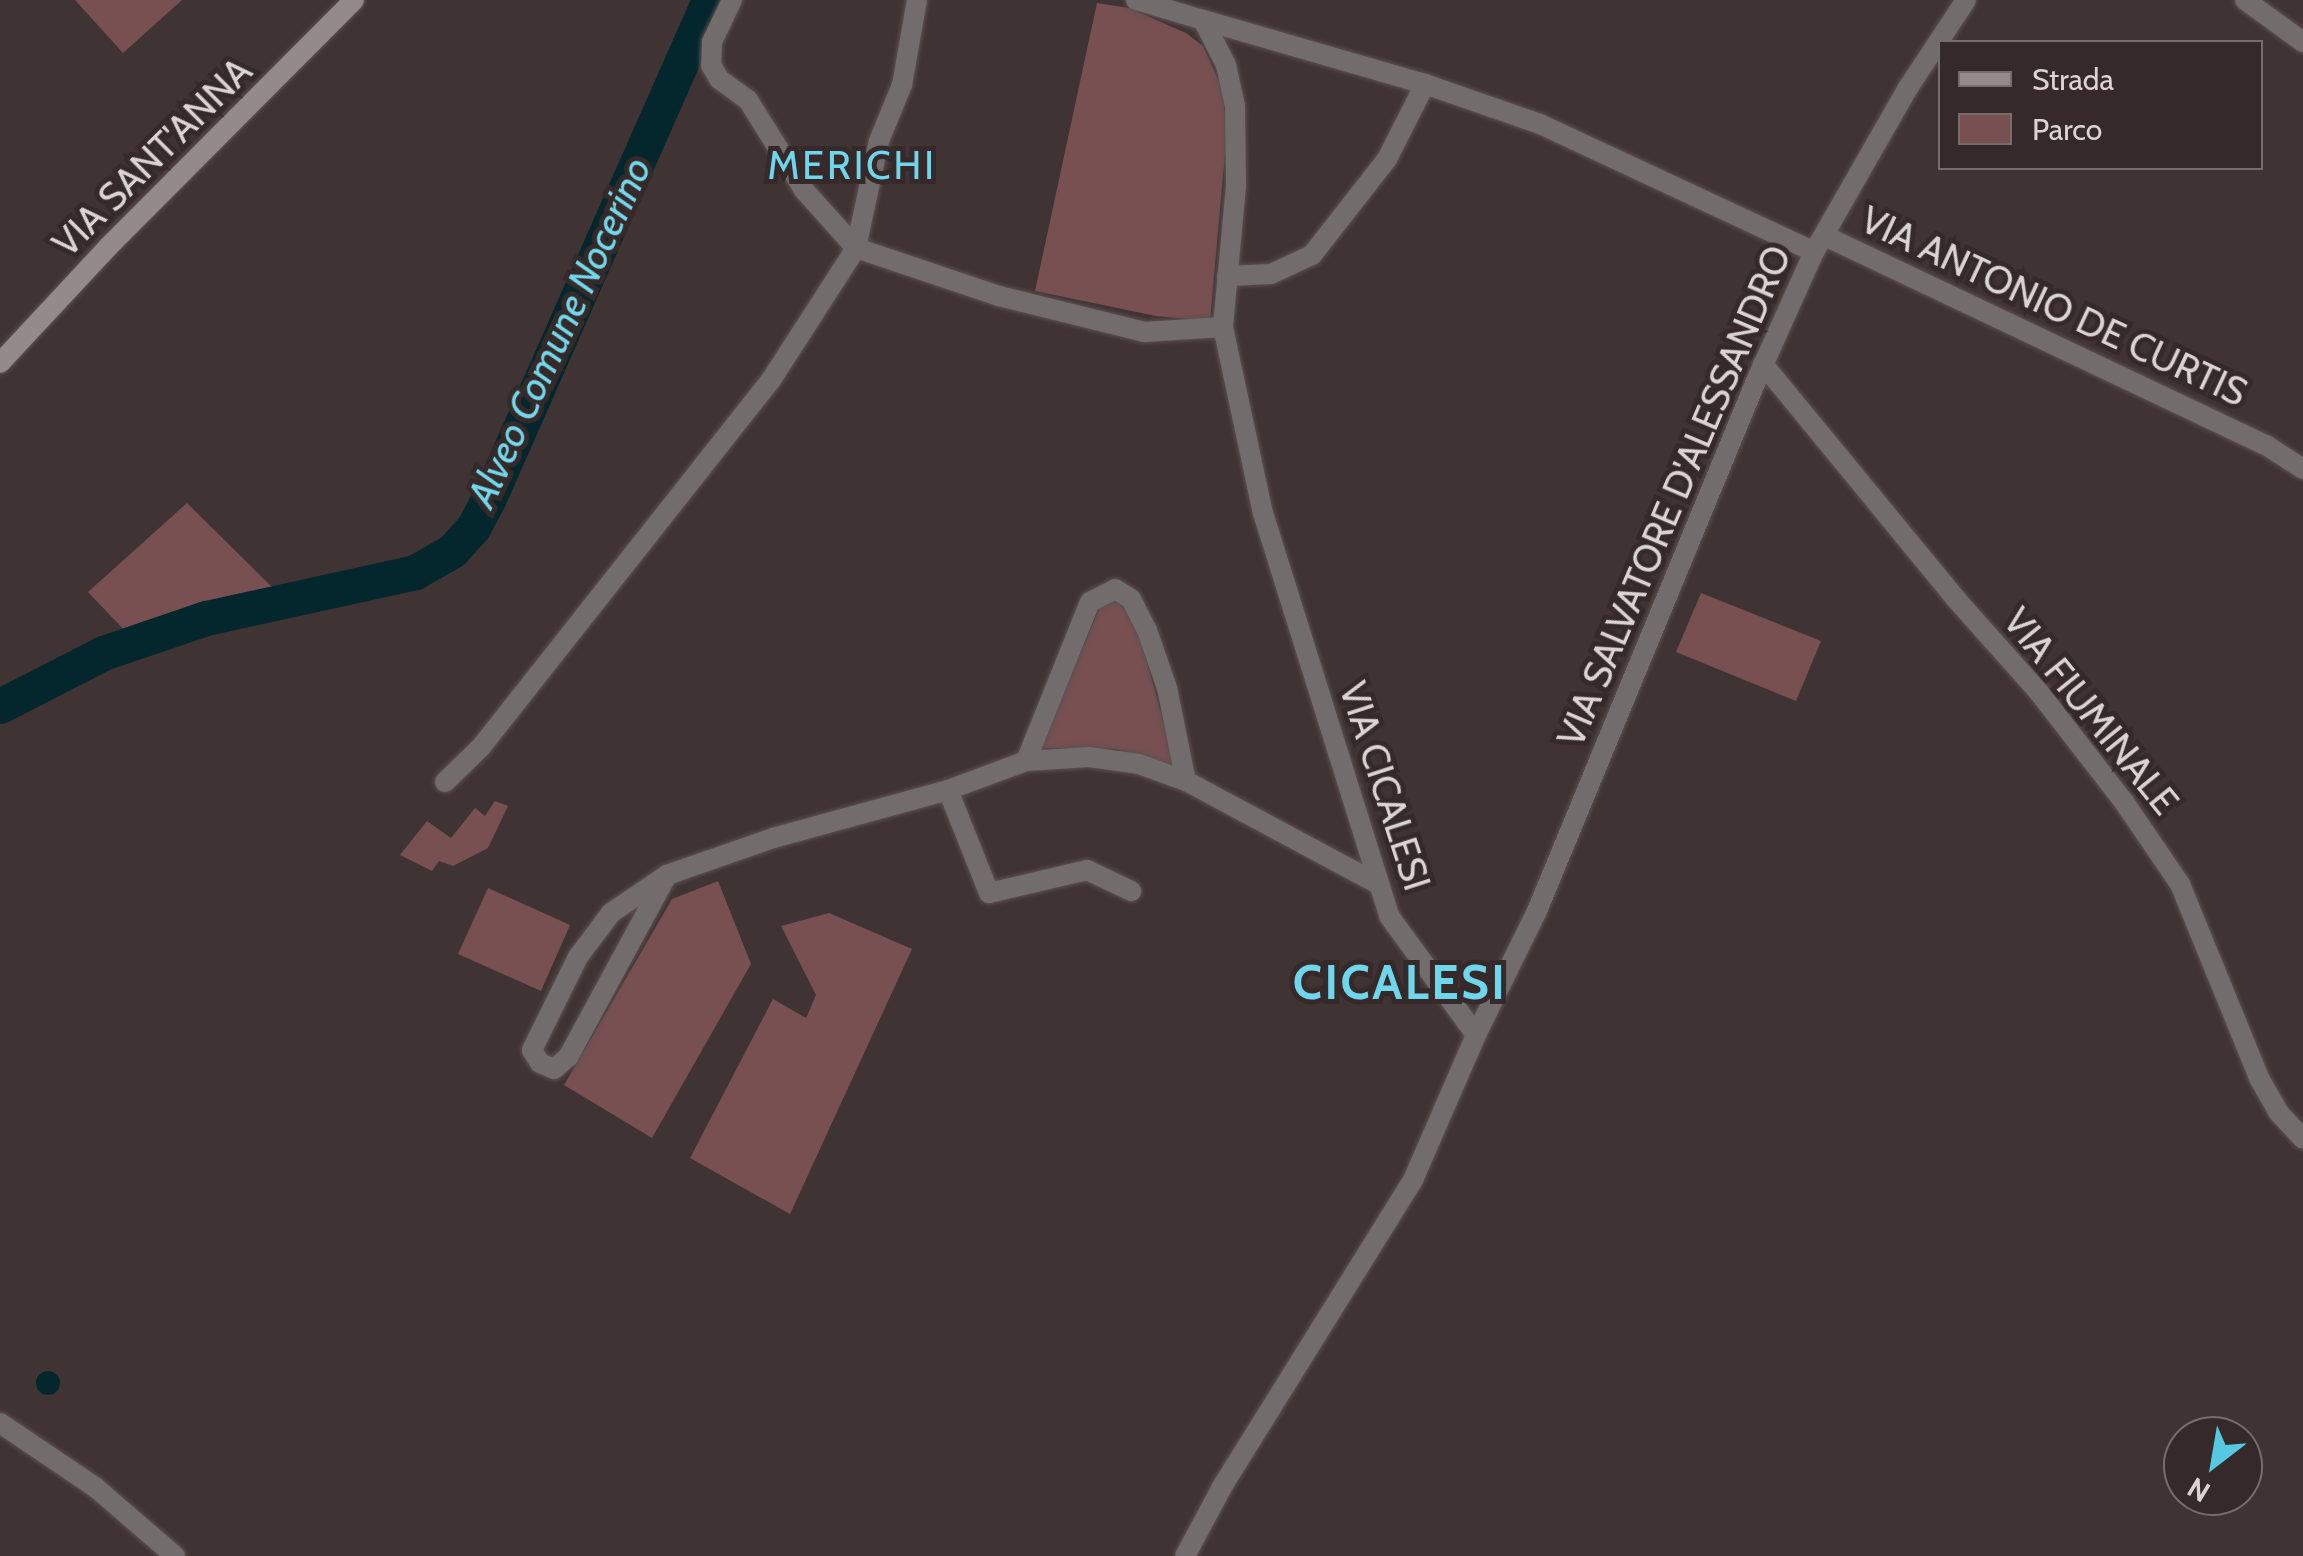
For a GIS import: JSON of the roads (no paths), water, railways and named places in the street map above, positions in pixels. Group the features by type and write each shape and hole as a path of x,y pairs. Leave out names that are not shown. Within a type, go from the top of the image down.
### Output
{"main road":[{"name":"VIA SANT'ANNA","path":"0,364 109,246 354,0"}],"street":[{"path":"732,0 712,42 711,65 718,79 748,100 804,190 856,248 981,291 1144,332 1224,326"},
{"path":"445,782 481,746 772,380 856,248 879,141 902,86 917,0"},
{"path":"1136,0 1203,20"},
{"name":"VIA SALVATORE D'ALESSANDRO","path":"1940,40 1966,0"},
{"path":"2246,0 2303,42"},
{"name":"VIA ANTONIO DE CURTIS","path":"1203,20 1425,84 1540,124 1820,244 2266,445 2303,469"},
{"name":"VIA CICALESI","path":"1203,20 1226,65 1235,106 1236,186 1224,326 1264,513 1378,884 1406,942 1476,1035"},
{"path":"1226,65 1251,33"},
{"name":"VIA SALVATORE D'ALESSANDRO","path":"1476,1035 1537,911 1763,364 1820,244 1938,42"},
{"path":"1227,276 1271,274 1312,255 1387,158 1425,84"},
{"name":"VIA FIUMINALE","path":"1763,364 1956,599 2038,691 2124,802 2197,916 2260,1078 2279,1113 2303,1139"},
{"path":"1026,761 1090,602 1116,589 1131,600 1147,630 1168,688 1186,781"},
{"path":"666,875 568,1057 554,1069 540,1064 532,1050 578,957 611,913 666,875 772,838 948,790 1026,761 1089,756 1139,764 1186,781 1378,884"},
{"path":"948,790 989,893 1086,870 1131,892"},
{"path":"1186,1556 1221,1489 1413,1180 1476,1035"},
{"path":"0,1423 95,1487 174,1556"}],"water":[{"path":"48,1371 60,1383 48,1395 36,1383"}],"waterway":[{"name":"Alveo Comune Nocerino","path":"0,706 103,653 206,618 415,572 452,551 473,528 488,500 709,0"}],"district":[{"name":"MERICHI","path":"852,165"},
{"name":"CICALESI","path":"1400,983"}]}
